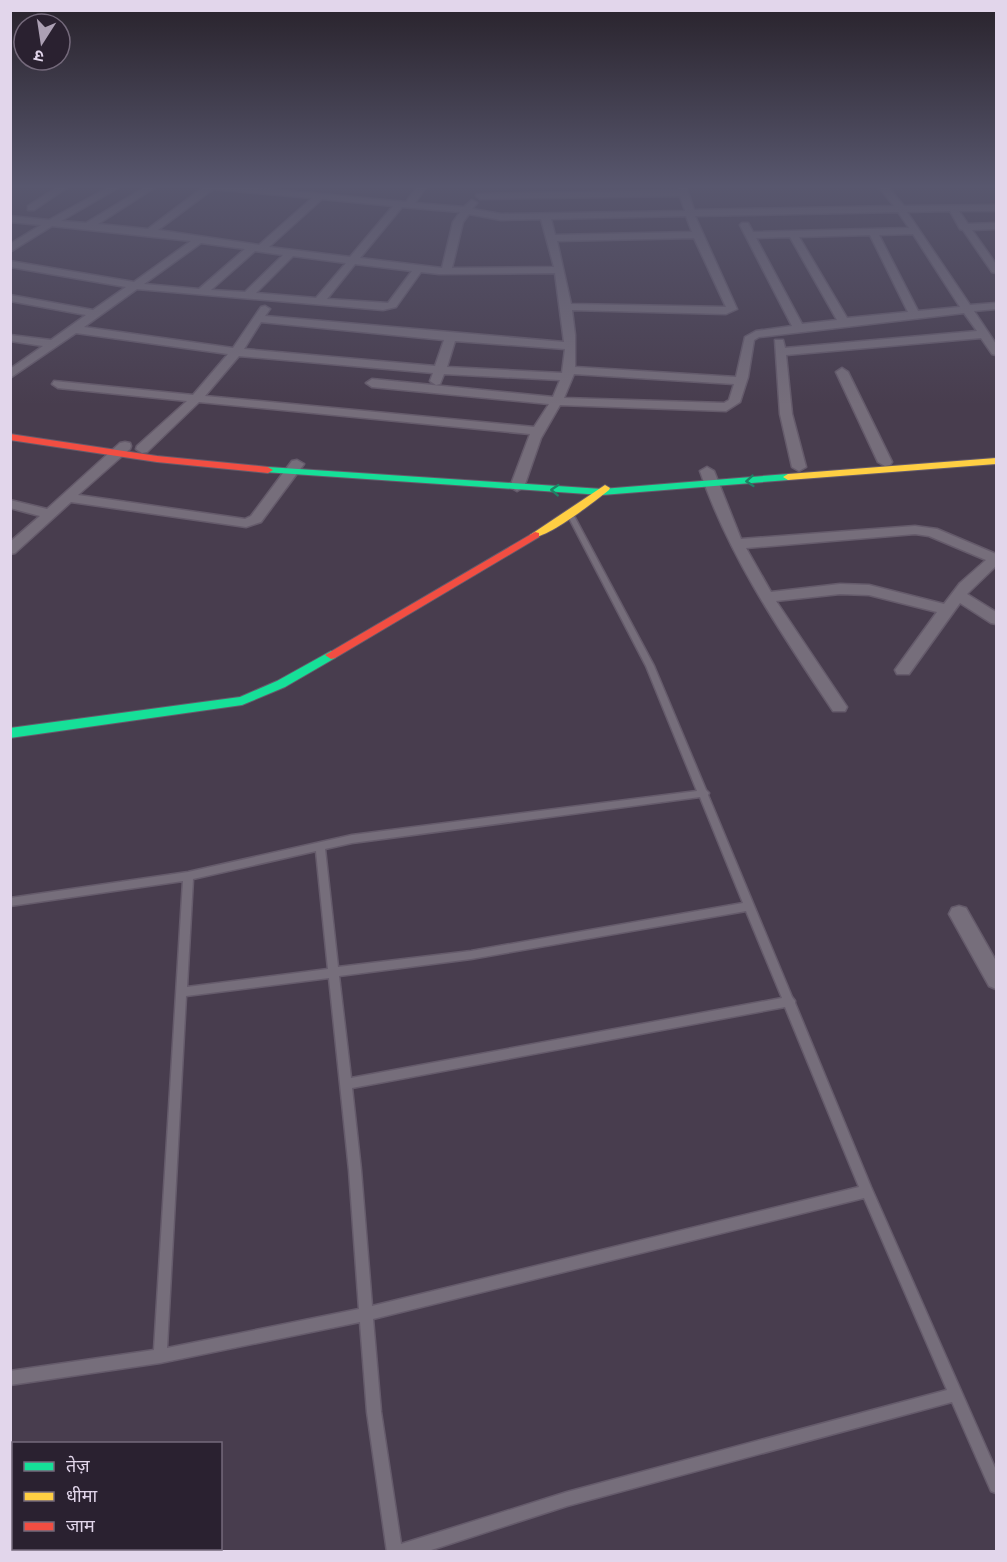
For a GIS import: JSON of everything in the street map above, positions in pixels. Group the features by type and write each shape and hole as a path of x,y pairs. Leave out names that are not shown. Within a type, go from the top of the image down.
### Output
{"street":[{"path":"10,375 173,259"},
{"path":"202,292 243,259"},
{"path":"247,296 285,259"},
{"path":"336,259 446,271 559,270"},
{"path":"446,271 449,259"},
{"path":"519,482 538,431 557,401 568,374 567,307 557,259"},
{"path":"567,307 730,310 732,309 709,259"},
{"path":"762,259 798,327"},
{"path":"807,259 844,322"},
{"path":"887,259 915,315"},
{"path":"934,259 996,352"},
{"path":"318,303 352,261"},
{"path":"10,264 136,286 387,307 392,305 419,268"},
{"path":"10,298 96,314"},
{"path":"142,448 197,398 237,352 273,299"},
{"path":"372,384 557,401 726,407 734,402 741,381 749,339 756,334 798,327 996,306"},
{"path":"259,319 569,346"},
{"path":"74,329 237,352 440,370 741,381"},
{"path":"777,330 786,414 799,467"},
{"path":"780,352 985,334"},
{"path":"433,389 451,337"},
{"path":"10,338 54,344"},
{"path":"842,372 885,462"},
{"path":"58,384 538,431"},
{"path":"10,429 122,450 142,448 295,468"},
{"path":"10,437 295,468 519,482 602,492 799,467 885,462 996,451"},
{"path":"14,543 122,450"},
{"path":"648,474 709,478 996,461"},
{"path":"68,498 246,523 256,519 295,468"},
{"path":"10,734 242,701 281,684 570,514 602,492 613,476 519,482"},
{"path":"709,478 736,544 767,597 840,707"},
{"path":"10,504 50,514"},
{"path":"736,544 924,530 996,559 965,586 903,670"},
{"path":"767,597 840,589 869,590 948,610"},
{"path":"958,595 996,619"},
{"path":"959,914 996,980"}],"lane":[{"path":"570,514 650,666 867,1191 996,1486"},
{"path":"10,902 188,876 352,839 704,793"},
{"path":"320,847 346,1084 374,1412 394,1551"},
{"path":"160,1356 188,876"},
{"path":"182,992 471,955 750,906"},
{"path":"346,1084 789,1001"},
{"path":"10,1378 160,1356 367,1314 867,1191"},
{"path":"400,1551 567,1499 956,1394"}],"traffic: fast":[{"path":"268,470 602,492 788,477"},
{"path":"10,733 242,701 281,684 331,655"}],"traffic: slow":[{"path":"788,477 996,461"},
{"path":"535,535 570,514 605,488"}],"traffic: jam":[{"path":"10,437 157,459 268,470"},
{"path":"331,655 535,535"}]}
